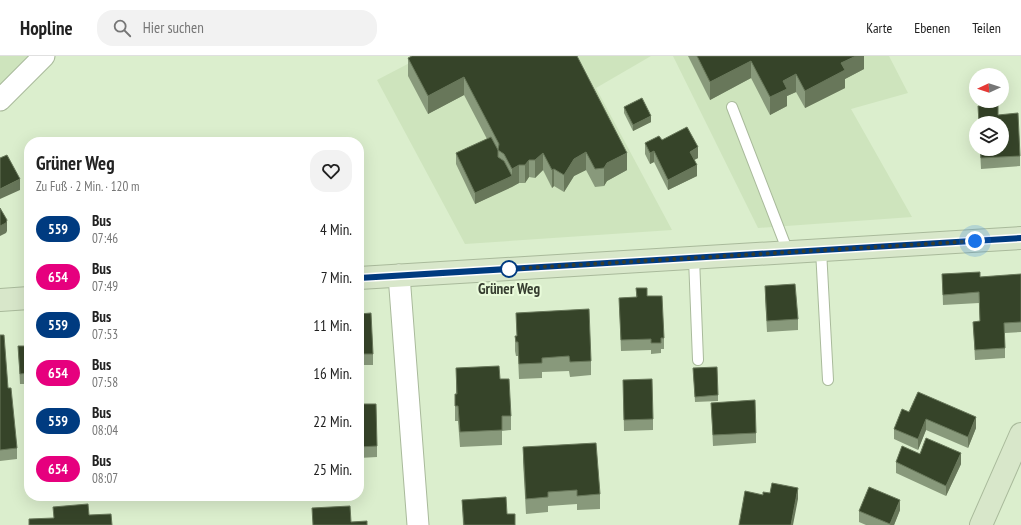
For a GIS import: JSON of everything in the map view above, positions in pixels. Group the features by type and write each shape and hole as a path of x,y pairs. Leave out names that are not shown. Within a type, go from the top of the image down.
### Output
{"street":[{"path":"0,100 44,56"},
{"path":"364,278 1021,238"},
{"path":"399,275 418,525"},
{"path":"0,300 24,298"},
{"path":"981,525 1021,434"}],"lane":[{"path":"732,107 788,252"},
{"path":"821,250 828,380"},
{"path":"694,258 698,360"}],"shaded area":[{"path":"0,56 36,56 0,95"},
{"path":"423,56 651,56 596,88 672,230 465,244 377,80"},
{"path":"673,56 889,56 908,93 851,109 912,217 758,228"}],"building":[{"path":"412,56 577,56 627,153 607,163 604,168 595,169 586,152 574,159 564,175 554,169 552,170 543,153 535,160 529,160 525,165 519,165 512,169 504,154 498,150 499,144 464,77 428,96 408,58"},
{"path":"697,56 856,56 841,63 845,70 805,91 796,74 783,81 787,89 770,97 751,61 710,82"},
{"path":"642,98 651,116 633,125 624,107"},
{"path":"978,108 998,108 998,115 1018,113 1020,156 981,158 981,156 1009,156 1009,116 979,116"},
{"path":"687,127 698,147 690,152 697,165 668,180 654,151 650,153 645,143 659,136 662,140"},
{"path":"491,137 498,150 498,157 504,161 512,176 475,193 456,153"},
{"path":"7,155 20,179 0,189 0,158"},
{"path":"0,208 7,220 6,223 0,226"},
{"path":"980,272 980,277 1021,274 1021,322 1004,323 1005,348 975,350 973,322 980,321 979,292 943,295 942,274"},
{"path":"795,284 798,319 767,321 765,286"},
{"path":"636,288 647,288 647,296 662,296 664,338 661,338 661,343 651,343 651,339 621,340 619,298 637,297"},
{"path":"589,309 591,361 570,362 569,356 542,358 542,363 519,364 518,342 516,342 515,336 517,336 516,313"},
{"path":"371,313 373,354 364,354 364,314"},
{"path":"0,335 4,335 8,388 11,388 17,448 0,450"},
{"path":"18,346 24,346 24,374 20,374"},
{"path":"499,366 500,379 509,379 511,416 502,416 502,430 460,432 458,406 455,406 455,394 457,394 456,368"},
{"path":"717,367 718,395 695,397 693,368"},
{"path":"652,379 653,419 624,420 623,380"},
{"path":"918,392 976,417 968,437 926,419 918,439 894,429 902,409 909,412"},
{"path":"755,400 756,433 713,435 711,403"},
{"path":"364,404 376,404 377,446 364,447"},
{"path":"926,438 961,453 946,486 896,462 902,446 920,454"},
{"path":"596,443 600,494 577,496 577,490 548,492 548,497 526,499 523,447"},
{"path":"772,483 798,488 791,525 739,525 745,491 763,495 763,492 770,493"},
{"path":"869,487 900,500 890,524 859,511"},
{"path":"506,497 507,514 515,514 515,525 464,525 462,500"},
{"path":"88,504 89,515 111,514 112,525 29,525 29,519 54,518 53,507"},
{"path":"350,506 351,522 367,521 367,525 313,525 312,508"}],"bus line":[{"name":"559","path":"364,278 1021,238"}],"place":[{"name":"Grüner Weg","path":"509,269"}],"route":[{"path":"509,269 975,241"}]}
